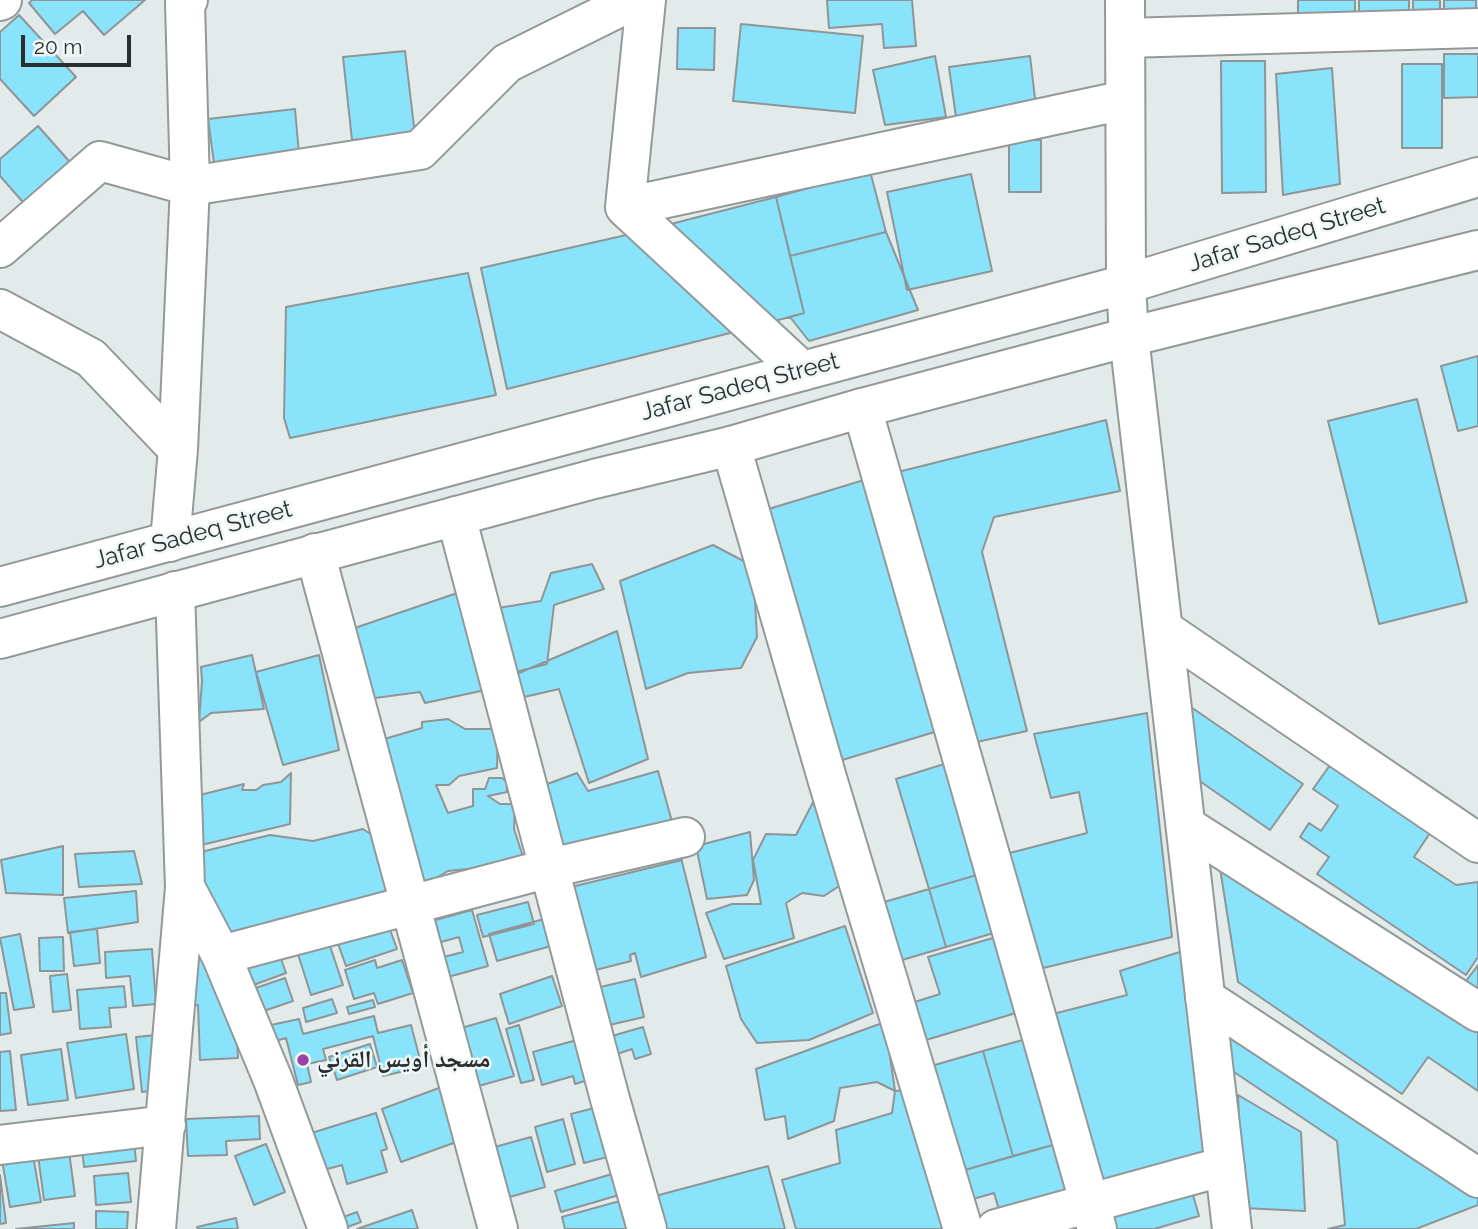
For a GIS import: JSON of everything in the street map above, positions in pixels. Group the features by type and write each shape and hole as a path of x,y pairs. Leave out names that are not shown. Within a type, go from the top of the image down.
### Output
{"street":[{"path":"170,542 178,449 190,186 185,3 188,0"},
{"path":"4,238 100,161 190,186 420,150 507,63 634,0"},
{"path":"625,207 646,0"},
{"path":"1125,0 1126,284 1129,337 1232,1229"},
{"path":"1125,38 1478,28"},
{"path":"625,207 1125,100"},
{"name":"Jafar Sadeq Street","path":"0,587 1126,284 1478,177"},
{"path":"625,207 802,371"},
{"name":"Jafar Sadeq Street","path":"0,639 315,553 731,446 1129,337 1478,250"},
{"path":"0,309 91,358 178,449"},
{"path":"862,408 1093,1216"},
{"path":"731,446 827,778 963,1229"},
{"path":"456,516 610,1099 647,1229"},
{"path":"315,553 498,1229"},
{"path":"156,1229 184,887 175,591"},
{"path":"1163,629 1478,843"},
{"path":"1185,826 1478,1012"},
{"path":"221,956 550,868 685,837"},
{"path":"184,887 221,956 273,1080 328,1229"},
{"path":"1205,998 1478,1178"},
{"path":"0,1145 166,1125"},
{"path":"996,1229 1093,1216 1225,1166"}],"building":[{"path":"32,0 145,0 104,35 83,11 55,34 29,3"},
{"path":"827,0 912,0 916,46 884,48 882,24 829,28"},
{"path":"1298,0 1355,0 1355,19 1298,19"},
{"path":"1359,0 1409,0 1409,15 1359,15"},
{"path":"1413,0 1440,0 1440,17 1413,17"},
{"path":"1444,0 1476,0 1476,17 1444,17"},
{"path":"19,15 76,77 34,116 0,79 0,32"},
{"path":"741,24 863,36 855,113 733,101"},
{"path":"678,28 715,28 714,70 677,69"},
{"path":"405,51 415,135 352,140 343,57"},
{"path":"1444,54 1478,54 1478,97 1444,98"},
{"path":"935,56 946,117 885,125 873,70"},
{"path":"1030,56 1036,107 956,117 949,67"},
{"path":"1221,61 1265,61 1266,192 1222,193"},
{"path":"1402,64 1442,64 1442,148 1402,148"},
{"path":"1332,68 1340,184 1283,195 1276,74"},
{"path":"295,109 299,154 214,163 208,119"},
{"path":"38,126 76,169 29,209 0,176 0,159"},
{"path":"1009,140 1041,140 1041,192 1009,192"},
{"path":"870,171 886,232 790,256 776,197"},
{"path":"971,174 992,271 907,290 887,192"},
{"path":"776,197 804,313 764,324 663,226"},
{"path":"644,231 754,327 507,389 481,268"},
{"path":"886,232 918,310 809,341 790,317 804,313 790,256"},
{"path":"468,273 496,395 290,438 284,418 286,307"},
{"path":"1478,356 1478,426 1458,431 1441,366"},
{"path":"1417,399 1467,602 1379,624 1328,421"},
{"path":"1106,420 1120,491 994,517 982,552 1027,731 972,743 898,472"},
{"path":"874,477 951,727 839,761 762,511"},
{"path":"713,545 753,566 757,637 741,668 688,673 646,689 620,581"},
{"path":"592,564 604,589 554,605 547,664 508,674 492,609 541,601 551,573"},
{"path":"466,590 490,689 425,703 420,692 360,700 346,631"},
{"path":"617,631 648,759 589,783 559,689 511,700 505,679"},
{"path":"252,655 264,709 211,713 199,722 201,667"},
{"path":"319,655 339,750 283,765 256,672"},
{"path":"1185,703 1303,784 1270,830 1191,775"},
{"path":"1147,713 1172,937 1035,970 1002,855 1087,833 1079,792 1051,798 1034,734"},
{"path":"448,719 465,729 498,729 497,768 459,776 449,785 436,785 448,813 473,806 473,789 485,789 489,778 502,778 507,782 507,792 488,796 500,804 515,804 514,829 525,863 448,871 424,885 374,742 422,728 422,722"},
{"path":"954,761 987,872 929,889 896,779"},
{"path":"1330,765 1430,833 1414,857 1456,885 1478,882 1478,957 1466,975 1317,874 1329,857 1300,837 1309,823 1321,831 1338,806 1313,789"},
{"path":"658,771 674,829 557,863 534,789 577,773 588,791"},
{"path":"291,773 290,824 197,846 196,796 244,784 242,790 256,790 263,785 281,782"},
{"path":"820,789 850,879 824,896 802,893 786,903 794,938 724,959 706,913 732,904 761,904 753,860 766,834 796,835"},
{"path":"363,829 381,841 398,908 216,941 197,853 270,835 313,841"},
{"path":"750,832 754,880 747,895 707,899 696,846"},
{"path":"63,846 63,895 6,893 1,860"},
{"path":"134,851 142,884 79,887 75,854"},
{"path":"682,860 706,957 641,977 635,953 630,955 631,961 580,974 559,890"},
{"path":"1219,862 1478,1029 1478,1091 1428,1057 1402,1094 1238,982"},
{"path":"987,872 1004,930 946,947 929,889"},
{"path":"929,889 946,947 892,963 874,905"},
{"path":"136,891 138,922 68,933 64,898"},
{"path":"528,902 534,924 483,937 477,915"},
{"path":"472,910 488,966 437,980 432,960 463,952 459,937 430,945 425,923"},
{"path":"544,919 551,946 497,961 489,934"},
{"path":"388,924 397,949 346,966 337,941"},
{"path":"845,926 873,1013 809,1040 757,1043 741,1019 726,966"},
{"path":"97,929 100,963 74,966 70,932"},
{"path":"20,934 34,1007 14,1010 0,938"},
{"path":"1003,935 1026,1010 916,1043 905,1005 940,994 928,957"},
{"path":"63,937 64,971 40,971 39,938"},
{"path":"328,940 343,985 311,995 297,951"},
{"path":"275,942 286,973 248,987 236,957"},
{"path":"152,949 156,1004 133,1006 130,976 106,978 105,952"},
{"path":"1189,949 1209,1160 1094,1189 1049,1015 1127,995 1120,971"},
{"path":"220,955 235,1005 238,1058 200,1060 198,1005 189,1006 187,957"},
{"path":"375,960 377,968 402,960 413,993 378,1004 374,993 354,999 345,970"},
{"path":"1478,965 1478,989 1466,981"},
{"path":"67,974 71,1010 53,1012 50,976"},
{"path":"552,976 562,1006 509,1024 500,994"},
{"path":"285,978 293,1001 258,1013 250,990"},
{"path":"635,979 644,1017 605,1026 596,988"},
{"path":"124,986 126,1007 109,1008 111,1027 80,1029 77,990"},
{"path":"0,993 6,993 11,1033 0,1035"},
{"path":"332,999 337,1013 306,1022 303,1008"},
{"path":"373,1000 375,1007 349,1014 347,1007"},
{"path":"374,1016 378,1033 411,1025 422,1067 383,1076 373,1036 323,1049 326,1060 307,1064 311,1082 298,1085 286,1038 275,1041 271,1025 299,1019 303,1034"},
{"path":"496,1018 514,1076 468,1089 451,1031"},
{"path":"1225,1018 1478,1189 1478,1205 1416,1229 1328,1229 1345,1225 1337,1141 1231,1070"},
{"path":"885,1022 895,1091 877,1082 840,1088 834,1121 788,1139 785,1116 765,1120 756,1069"},
{"path":"519,1025 534,1080 521,1083 506,1029"},
{"path":"643,1027 651,1054 635,1059 632,1049 617,1054 612,1036"},
{"path":"126,1034 134,1089 76,1098 67,1043"},
{"path":"157,1035 163,1089 142,1092 136,1037"},
{"path":"1037,1036 1067,1141 1013,1156 983,1051"},
{"path":"577,1040 588,1080 575,1084 573,1076 542,1085 533,1052"},
{"path":"370,1044 377,1067 337,1080 329,1057"},
{"path":"61,1049 68,1100 28,1105 21,1055"},
{"path":"10,1051 16,1110 0,1111 0,1052"},
{"path":"983,1051 1013,1156 958,1172 928,1067"},
{"path":"439,1088 459,1141 401,1162 382,1109"},
{"path":"912,1089 953,1229 796,1229 782,1180 840,1163 836,1130 892,1113 895,1091"},
{"path":"1238,1095 1301,1132 1305,1211 1243,1208"},
{"path":"606,1105 619,1154 584,1163 571,1114"},
{"path":"376,1113 387,1149 381,1151 387,1172 347,1184 342,1165 316,1172 305,1135"},
{"path":"259,1116 260,1139 226,1141 227,1155 188,1156 186,1119"},
{"path":"563,1119 575,1164 547,1172 535,1127"},
{"path":"133,1132 136,1161 84,1167 81,1138"},
{"path":"531,1137 545,1187 499,1200 484,1150"},
{"path":"1067,1141 1081,1189 1000,1213 994,1193 966,1201 958,1172"},
{"path":"68,1144 75,1196 44,1200 37,1148"},
{"path":"266,1144 285,1192 254,1205 235,1156"},
{"path":"32,1149 41,1202 10,1207 1,1154"},
{"path":"768,1166 785,1229 652,1229 644,1199"},
{"path":"128,1173 131,1202 96,1205 94,1176"},
{"path":"612,1174 619,1195 561,1212 555,1191"},
{"path":"0,1175 6,1223 0,1224"},
{"path":"1191,1188 1199,1216 1154,1229 1110,1229 1105,1214"},
{"path":"620,1201 628,1229 565,1229 562,1217"},
{"path":"412,1210 418,1229 357,1229"},
{"path":"96,1211 128,1212 127,1229 96,1229"},
{"path":"357,1212 361,1222 342,1229 338,1219"},
{"path":"236,1218 238,1229 197,1227"},
{"path":"74,1223 74,1229 16,1229"}],"place":[{"name":"مسجد أويس القرني","path":"303,1060"}]}
